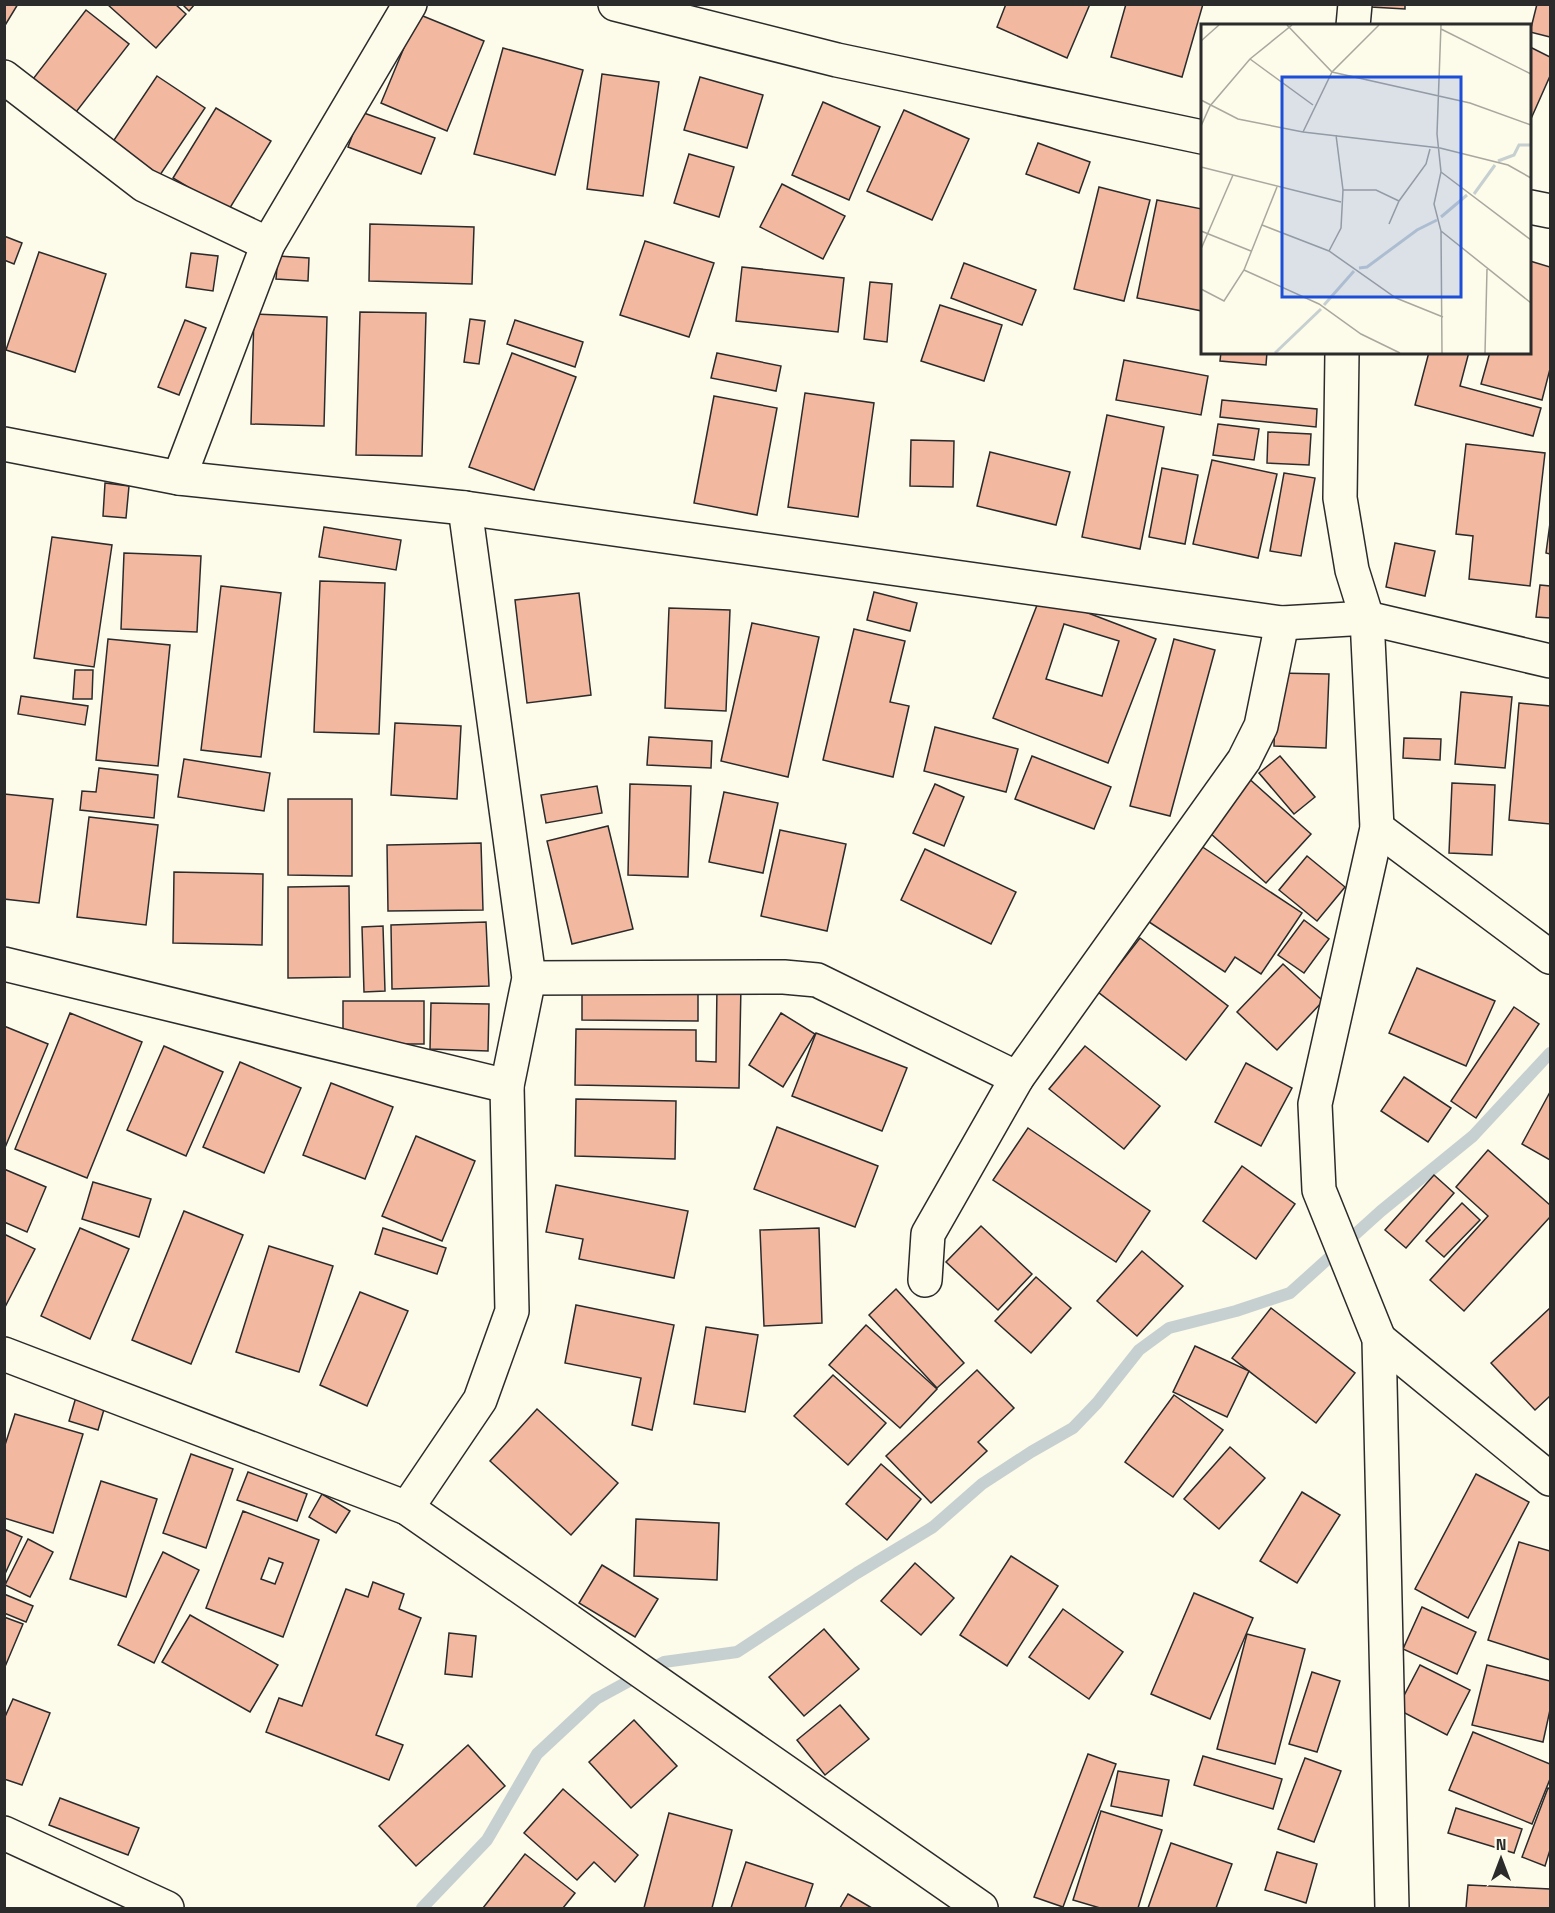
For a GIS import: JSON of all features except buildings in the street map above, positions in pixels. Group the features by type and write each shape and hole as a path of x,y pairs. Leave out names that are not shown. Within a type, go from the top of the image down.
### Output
{"street":[{"path":"179,478 268,244 410,4"},
{"path":"615,4 837,60 1201,137"},
{"path":"1353,24 1355,4"},
{"path":"4,77 144,185 268,244"},
{"path":"1531,207 1551,211"},
{"path":"1342,354 1340,498 1352,570 1367,618 1377,828 1315,1104 1319,1190 1379,1339 1392,1908"},
{"path":"4,444 179,478 465,508 1282,623 1367,618 1551,661"},
{"path":"407,1508 480,1400 512,1311 507,1086 529,978 465,508"},
{"path":"925,1280 928,1234 1017,1078 1244,760 1261,726 1282,623"},
{"path":"1377,828 1551,957"},
{"path":"4,964 507,1086"},
{"path":"529,978 784,977 817,980 1017,1078"},
{"path":"1379,1339 1551,1479"},
{"path":"4,1354 407,1508 981,1908"},
{"path":"4,1833 167,1908"}],"waterway":[{"path":"422,1908 487,1840 537,1754 596,1699 664,1662 737,1652 857,1573 933,1527 982,1484 1073,1428 1097,1403 1139,1350 1169,1328 1236,1311 1290,1293 1381,1211 1473,1136 1550,1053"}]}
